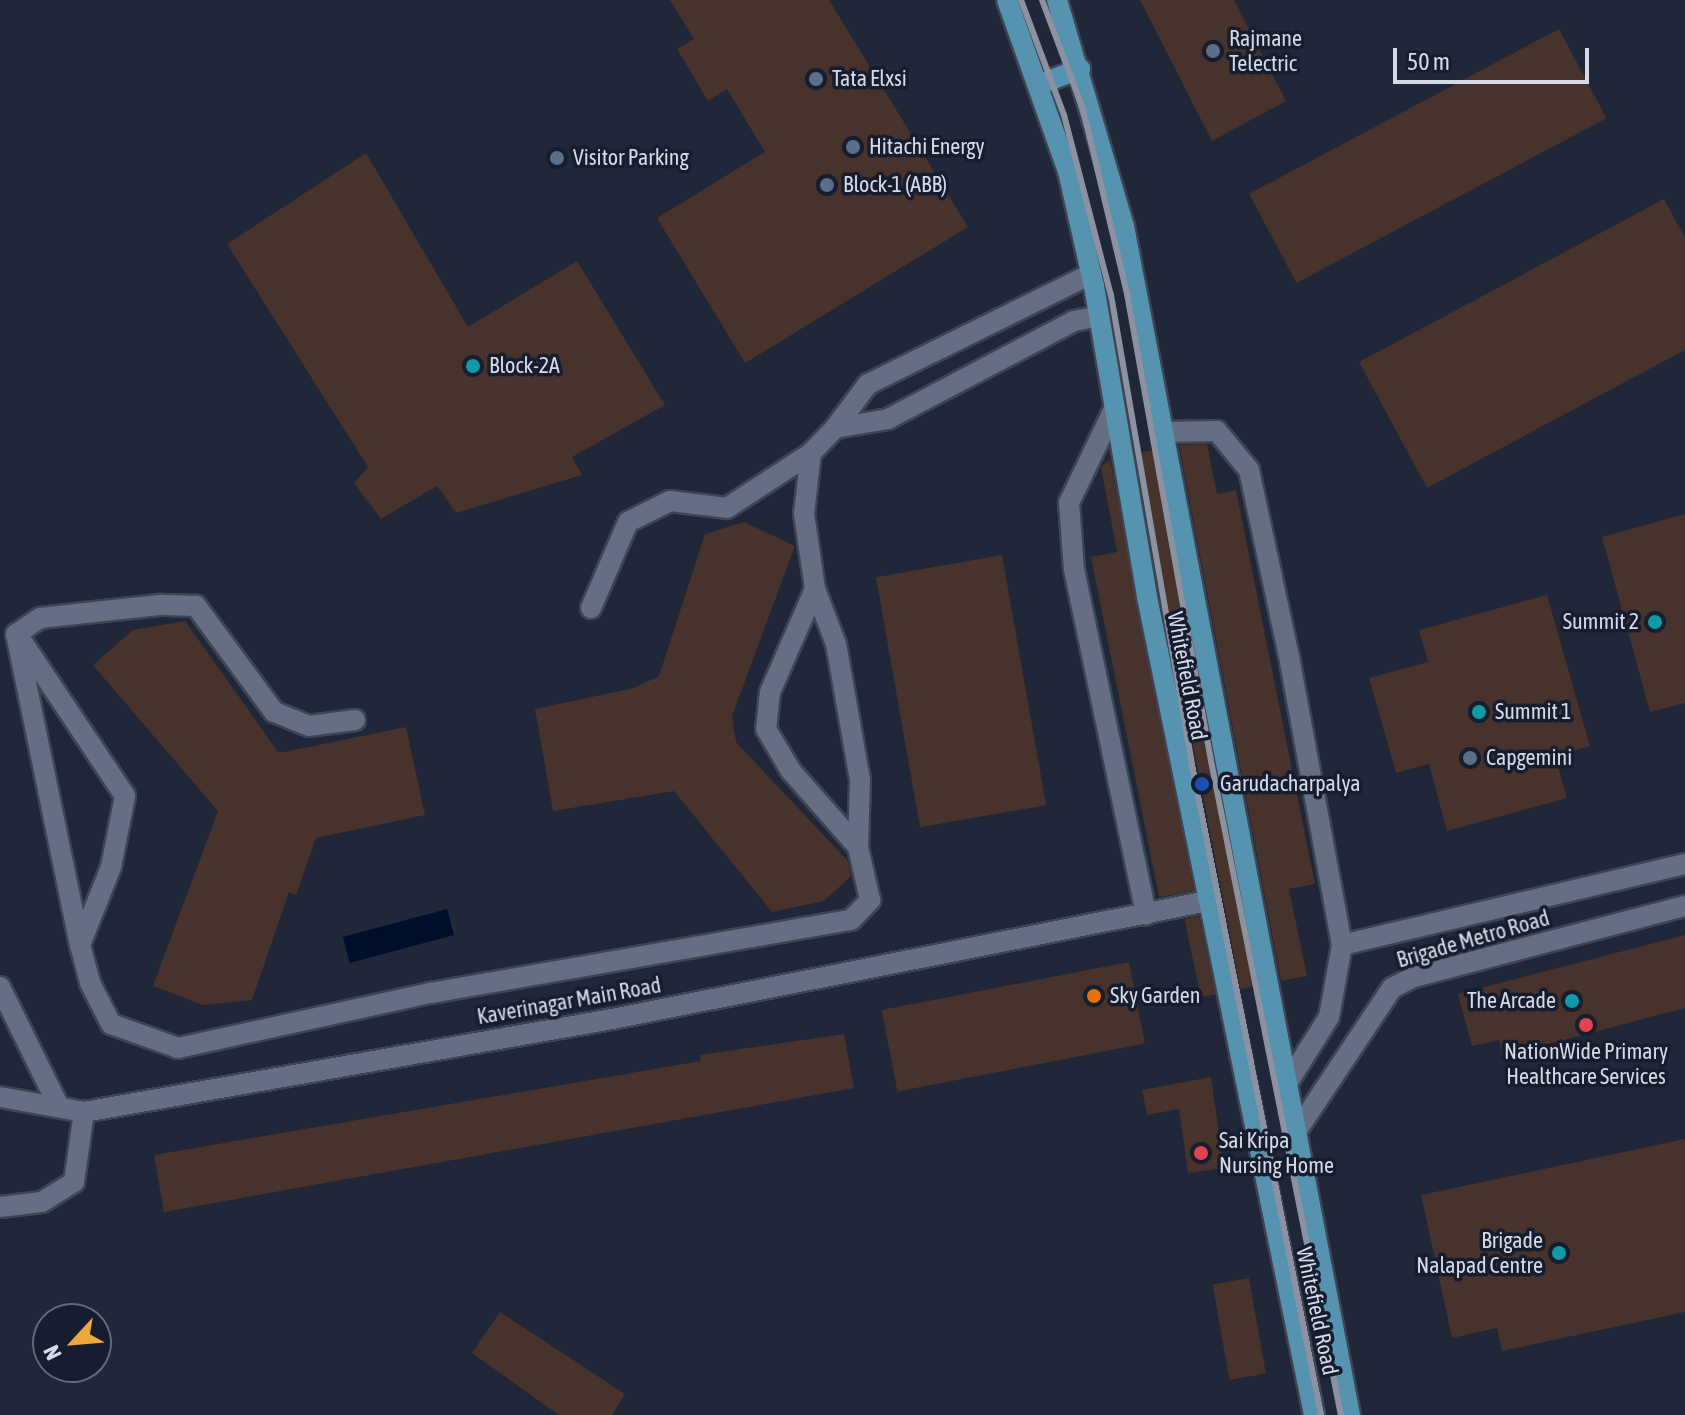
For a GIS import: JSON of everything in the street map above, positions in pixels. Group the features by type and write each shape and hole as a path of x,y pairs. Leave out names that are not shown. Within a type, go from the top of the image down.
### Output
{"main road":[{"name":"Whitefield Road","path":"1007,0 1040,84 1068,171 1091,274 1208,901 1314,1415"},
{"name":"Whitefield Road","path":"1057,0 1112,169 1207,682 1298,1129 1350,1415"},
{"path":"1040,84 1080,69"}],"street":[{"path":"591,608 628,522 670,501 727,508 811,453 835,428 868,384 1091,274"},
{"path":"835,428 888,419 1074,321 1099,316"},
{"path":"1114,409 1069,503 1074,569 1146,915"},
{"path":"1163,432 1217,431 1249,470 1342,945 1329,1017 1288,1082"},
{"path":"16,634 90,983 111,1024 178,1048 431,993 851,920 870,900 858,847 860,780 836,644 815,589 804,514 811,453"},
{"path":"815,589 770,692 766,729 791,771 858,847"},
{"path":"16,634 40,618 159,605 196,606 274,712 309,726 355,720"},
{"path":"16,634 125,796 111,867 80,945"},
{"name":"Brigade Metro Road","path":"1342,945 1685,864"},
{"name":"Kaverinagar Main Road","path":"0,1097 57,1103 84,1112 607,1020 1208,901"},
{"name":"Brigade Metro Road","path":"1298,1129 1392,988 1414,977 1685,906"},
{"path":"0,987 57,1103"},
{"path":"0,1207 42,1202 74,1182 84,1112"}],"water":[{"path":"447,909 454,935 350,963 343,937"}],"building":[{"name":"Block-1 (ABB)","path":"670,0 829,0 968,227 745,363 657,218 765,152 727,89 708,101 677,49 694,39"},
{"name":"Rajmane Telectric","path":"1140,0 1234,0 1286,101 1212,141"},
{"path":"1559,29 1606,118 1297,283 1249,194"},
{"name":"Block-2A","path":"366,153 468,327 577,261 665,405 572,457 582,475 456,513 437,486 381,519 354,483 368,467 227,244"},
{"path":"1664,199 1685,238 1685,350 1427,488 1359,362"},
{"path":"1207,444 1217,494 1236,490 1315,884 1289,889 1307,976 1281,981 1179,445"},
{"path":"1153,450 1257,986 1240,989 1136,453"},
{"path":"1110,459 1194,891 1159,897 1091,557 1117,552 1101,467"},
{"name":"Summit 2","path":"1685,514 1685,703 1650,712 1602,537"},
{"path":"744,522 795,546 732,716 736,742 848,861 851,876 824,901 772,912 674,791 553,811 535,709 634,688 659,676 705,534"},
{"path":"1002,555 1046,805 920,827 876,577"},
{"name":"Summit 1","path":"1547,595 1590,746 1555,756 1567,798 1447,831 1429,764 1396,773 1369,678 1428,662 1419,630"},
{"path":"185,621 279,753 406,727 425,815 316,838 296,895 289,892 252,1000 203,1005 153,986 218,811 93,665 133,630"},
{"path":"1199,916 1216,994 1201,997 1184,919"},
{"name":"The Arcade","path":"1685,935 1685,1008 1503,1056 1499,1040 1472,1046 1458,994"},
{"path":"1129,962 1145,1043 897,1092 882,1010"},
{"path":"844,1034 854,1088 164,1212 154,1155 701,1061 700,1055"},
{"path":"1211,1077 1224,1168 1188,1173 1179,1109 1147,1115 1142,1090"},
{"name":"Brigade Nalapad Centre","path":"1685,1139 1685,1312 1502,1351 1497,1328 1452,1338 1421,1195"},
{"path":"1249,1278 1266,1374 1229,1380 1213,1284"},
{"path":"500,1312 625,1394 612,1415 559,1415 472,1353"}],"railway":[{"path":"1021,0 1064,115 1111,295 1192,765 1321,1415"},
{"path":"1042,0 1083,109 1127,294 1211,761 1341,1415"}],"place":[{"name":"Rajmane Telectric","path":"1213,51"},
{"name":"Tata Elxsi","path":"816,79"},
{"name":"Hitachi Energy","path":"853,147"},
{"name":"Visitor Parking","path":"557,158"},
{"name":"Block-1 (ABB)","path":"827,185"},
{"name":"Block-2A","path":"473,366"},
{"name":"Summit 2","path":"1655,622"},
{"name":"Summit 1","path":"1479,712"},
{"name":"Capgemini","path":"1470,758"},
{"name":"Garudacharpalya","path":"1202,784"},
{"name":"Sky Garden","path":"1094,996"},
{"name":"The Arcade","path":"1572,1001"},
{"name":"NationWide Primary Healthcare Services","path":"1586,1025"},
{"name":"Sai Kripa Nursing Home","path":"1201,1153"},
{"name":"Brigade Nalapad Centre","path":"1559,1253"}]}
